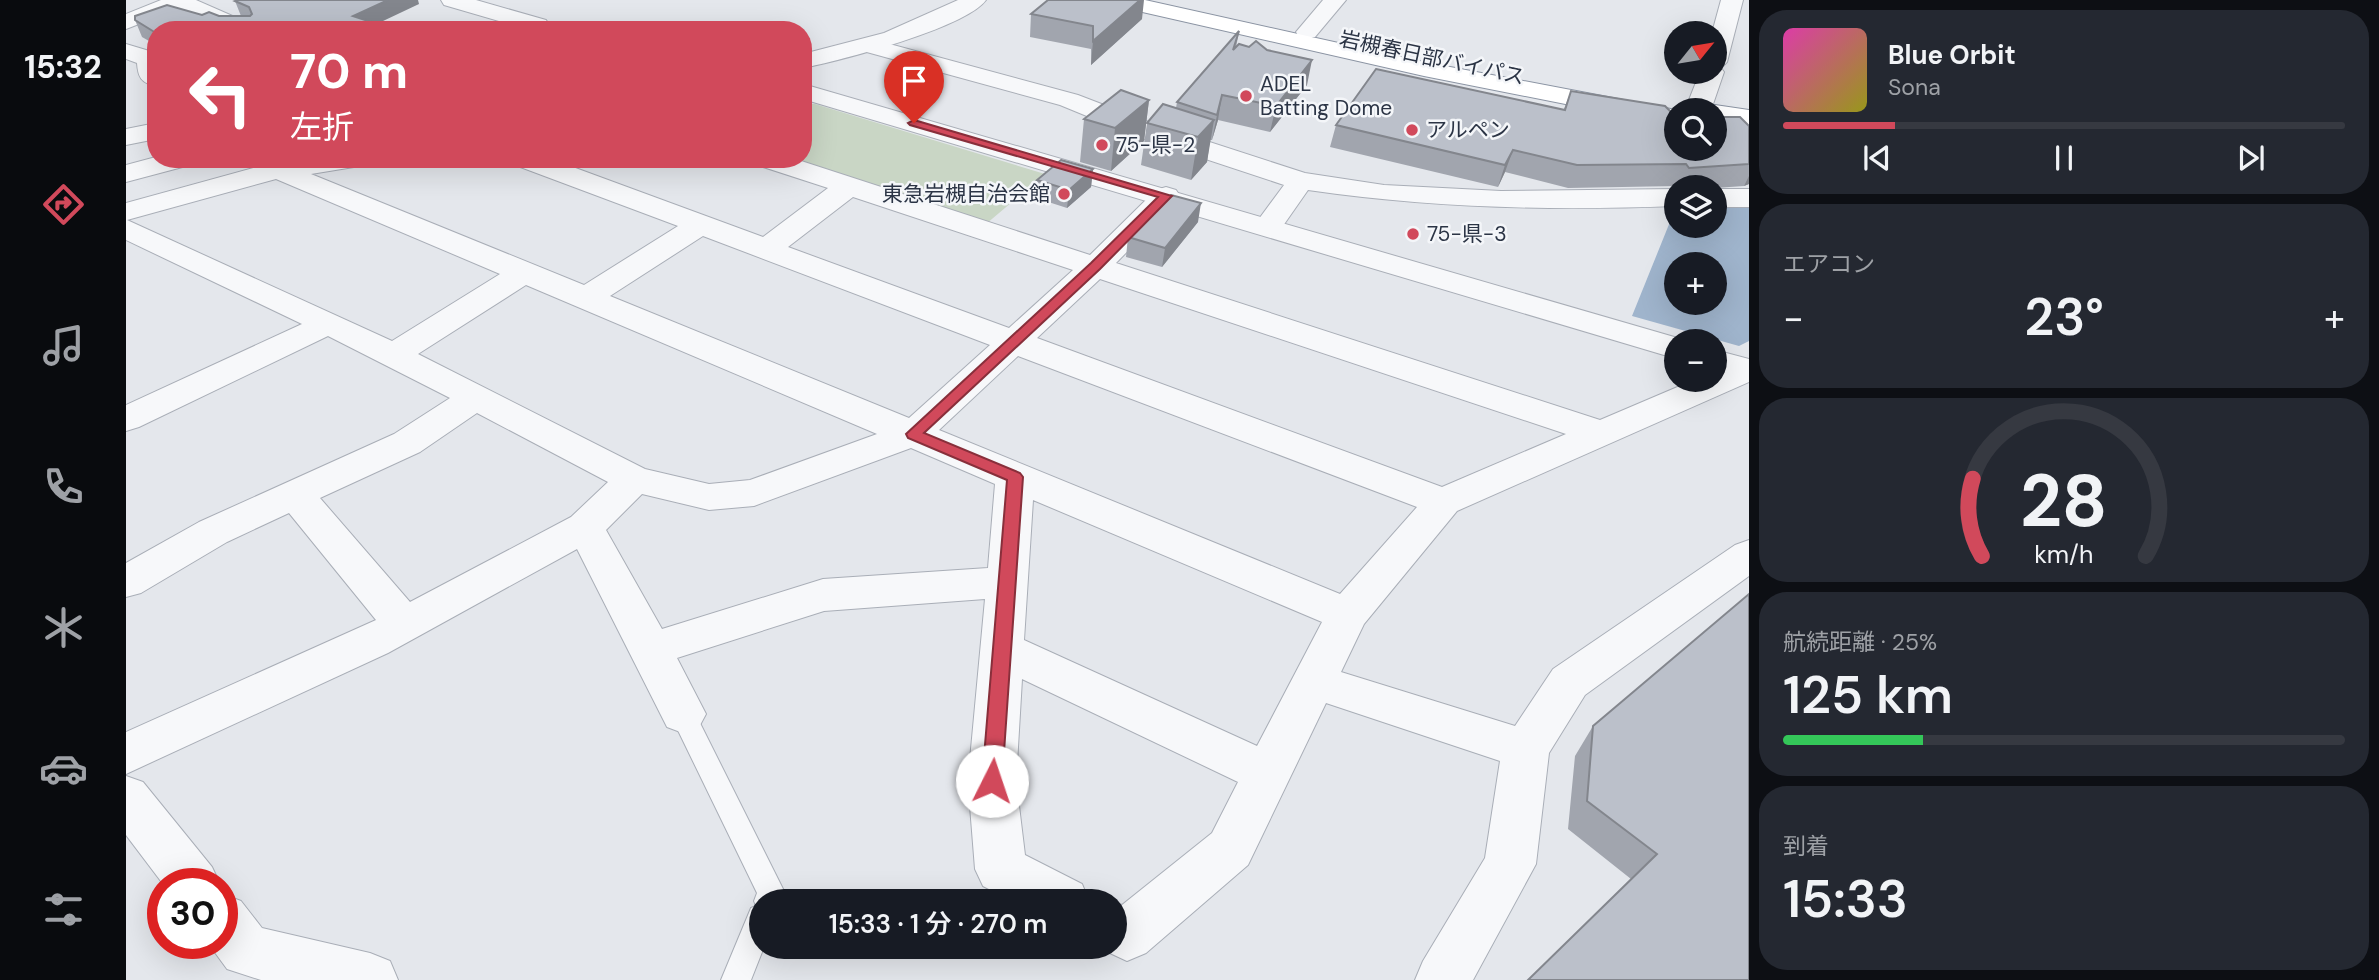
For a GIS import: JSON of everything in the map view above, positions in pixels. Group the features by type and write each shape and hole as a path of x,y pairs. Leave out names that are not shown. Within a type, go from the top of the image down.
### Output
{"highway":[{"name":"岩槻春日部バイパス","path":"1116,0 1424,69 1664,116"},
{"name":"岩槻春日部バイパス","path":"1167,0 1433,60 1664,104"},
{"path":"1727,115 1749,118"},
{"path":"1727,127 1749,131"}],"street":[{"path":"126,22 179,0 225,21"},
{"path":"452,0 524,21"},
{"path":"812,59 871,46 931,24 975,0"},
{"path":"1307,32 1335,0"},
{"path":"1726,21 1732,0"},
{"path":"871,46 1069,100 1142,129 1301,181 1384,193 1501,200 1664,198"},
{"path":"126,51 147,58"},
{"path":"812,96 1166,196 1664,344"},
{"path":"126,137 147,133"},
{"path":"126,174 148,168"},
{"path":"126,212 292,168"},
{"path":"548,168 1443,502"},
{"path":"794,168 1601,433"},
{"path":"278,170 1347,615"},
{"path":"1268,227 1301,181"},
{"path":"766,249 849,186"},
{"path":"134,240 394,355 634,479 709,497 754,493 913,434 1096,266 1166,196"},
{"path":"1727,198 1749,198"},
{"path":"586,298 700,225"},
{"path":"394,355 525,272"},
{"path":"135,404 328,324"},
{"path":"1127,935 1230,849 1347,615 1443,502 1601,433 1737,366"},
{"path":"126,582 213,533 407,443 475,398"},
{"path":"1015,477 992,781 1001,869 1040,889"},
{"path":"126,754 373,641 585,527 634,479"},
{"path":"295,495 404,624"},
{"path":"585,527 683,714"},
{"path":"1443,980 1510,864 1526,749 1569,681 1749,555"},
{"path":"651,649 823,594 1005,582"},
{"path":"1001,649 1267,773"},
{"path":"1313,681 1526,749"},
{"path":"126,797 181,868"},
{"path":"238,940 246,950 370,980"}],"lane":[{"path":"683,714 769,889"},
{"path":"736,980 749,948"}],"green space":[{"path":"812,104 1045,174 986,224 812,167"}],"water":[{"path":"1727,206 1749,206 1749,341 1739,346 1727,343 1727,329 1678,329 1632,316 1664,237 1727,238"}],"building":[{"path":"388,0 353,16 368,21 147,21 147,27 135,20 135,16 167,5 202,15 209,12 219,16 252,14 249,7 235,1"},
{"path":"1048,0 1140,0 1093,41 1093,26 1031,14"},
{"path":"1239,31 1233,50 1239,44 1249,47 1256,41 1267,50 1312,60 1276,106 1222,95 1217,115 1177,102"},
{"path":"1376,69 1565,110 1571,91 1664,106 1664,161 1727,161 1727,117 1740,117 1749,126 1749,164 1689,168 1686,164 1577,165 1513,150 1505,165 1336,125"},
{"path":"1121,90 1149,100 1115,128 1084,119"},
{"path":"1163,104 1214,120 1198,137 1147,123"},
{"path":"1061,160 1093,169 1069,190 1037,180"},
{"path":"1171,195 1201,203 1165,248 1128,237"},
{"path":"1749,594 1749,980 1528,980 1657,854 1587,801 1593,726"}],"place":[{"name":"ADEL Batting Dome","path":"1246,96"},
{"name":"アルペン","path":"1412,130"},
{"name":"75-県-2","path":"1102,145"},
{"name":"東急岩槻自治会館","path":"1064,194"},
{"name":"75-県-3","path":"1413,234"}],"route":[{"path":"914,123 1166,196 1096,266 913,434 1015,477 992,781"}]}
